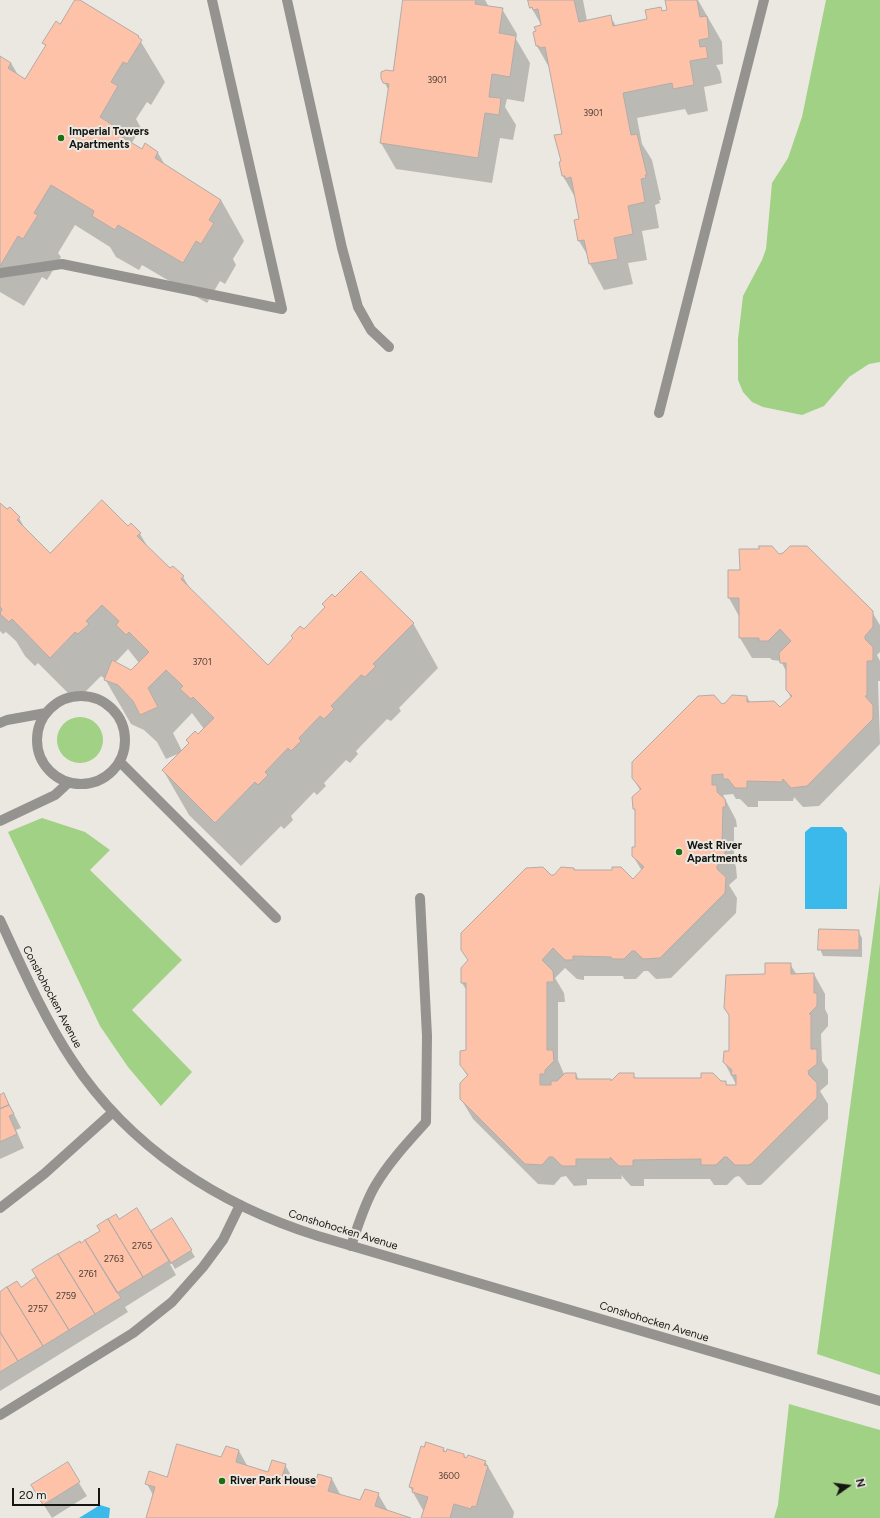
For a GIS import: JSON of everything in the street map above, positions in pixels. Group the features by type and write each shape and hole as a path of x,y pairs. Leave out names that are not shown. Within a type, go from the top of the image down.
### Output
{"street":[{"path":"0,273 62,264 282,309 212,0"},
{"path":"287,0 342,248 358,307 371,330 389,347"},
{"path":"659,413 764,0"},
{"path":"74,696 88,696 102,700 114,708 122,720 126,734 125,749 120,762 111,774 98,782 83,785 68,783 54,776 44,765 38,751 37,735 41,721 46,713 60,700 74,696"},
{"path":"0,723 7,720 46,713"},
{"path":"120,762 276,918"},
{"path":"0,821 55,795 68,783"},
{"path":"351,1246 364,1208 374,1186 390,1163 426,1122 427,1036 420,898"},
{"name":"Conshohocken Avenue","path":"0,920 40,1004 68,1054 98,1095 130,1130 167,1161 186,1175 240,1205 293,1228 351,1246 880,1401"},
{"path":"0,1208 44,1174 113,1112"},
{"path":"0,1415 132,1333 172,1302 203,1267 223,1240 240,1205"}],"green space":[{"path":"826,0 880,0 880,362 869,364 849,377 824,406 802,415 763,407 752,402 743,392 738,380 738,339 743,296 762,260 766,249 772,183 788,158 802,117"},
{"path":"80,717 93,721 99,727 103,740 99,753 93,759 80,763 67,759 61,753 57,740 61,727 67,721"},
{"path":"42,818 85,832 110,850 90,870 182,960 132,1010 192,1072 161,1106 128,1067 100,1026 8,832"},
{"path":"880,883 880,1375 817,1354"},
{"path":"789,1404 880,1430 880,1518 774,1518 778,1505"}],"water":[{"path":"811,827 842,827 847,833 847,909 805,909 805,832"},
{"path":"100,1505 110,1508 109,1518 79,1518"}],"building":[{"name":"Imperial Towers Apartments","path":"75,0 80,0 139,36 138,37 142,40 127,64 123,62 111,82 118,86 100,117 116,127 114,132 142,149 145,143 158,152 155,158 221,200 209,220 214,223 201,244 196,241 183,263 118,225 115,230 92,216 94,211 51,185 34,213 38,215 23,239 18,236 0,266 0,56 11,63 8,68 25,79 46,45 42,43 56,21 60,24"},
{"path":"403,0 476,0 475,4 503,8 499,33 516,36 510,77 492,74 489,97 501,98 499,115 485,113 478,158 380,143 389,84 383,83 381,72 386,70 393,71"},
{"path":"528,0 574,0 579,22 611,15 613,26 647,19 645,10 661,7 662,11 667,10 665,0 697,0 700,17 707,16 709,38 699,40 700,47 706,46 708,58 690,61 694,85 673,89 672,83 623,93 631,135 637,134 647,175 645,175 646,178 641,179 645,202 628,206 633,234 614,238 618,259 589,264 584,240 578,241 574,220 579,219 571,177 565,179 565,176 562,176 559,162 561,161 554,135 562,134 545,47 539,48 539,46 536,46 533,32 536,31 534,27 541,25 538,9 533,10 532,7 530,8"},
{"path":"102,500 128,526 131,523 141,533 137,536 170,568 173,566 184,576 181,579 268,665 293,638 291,636 300,626 304,629 325,607 322,604 332,594 335,597 361,571 414,623 373,664 376,666 365,677 361,675 331,706 334,709 324,719 320,716 299,738 301,741 291,751 288,748 265,772 268,775 258,785 255,782 215,823 162,770 189,743 186,740 195,731 198,734 214,718 193,697 191,699 180,689 183,686 166,670 148,688 158,707 140,715 133,701 118,685 104,680 112,660 131,670 149,652 129,632 126,635 116,625 119,621 102,605 86,621 89,624 78,634 75,632 50,658 12,619 9,622 0,614 2,609 0,607 0,503 7,509 10,507 20,517 17,520 50,553"},
{"name":"West River Apartments","path":"759,546 772,546 779,554 783,553 790,546 807,546 873,611 873,627 865,636 865,639 873,647 873,661 867,661 867,696 865,696 873,705 873,719 807,786 791,788 783,779 782,782 747,781 747,788 735,788 728,779 723,779 723,774 712,775 712,785 717,785 717,792 725,799 726,807 723,807 722,846 725,845 725,858 717,866 717,869 726,877 725,893 660,958 643,959 635,951 632,951 624,959 612,959 611,957 573,956 573,960 565,960 553,948 542,960 553,971 554,982 547,982 547,1050 553,1050 554,1061 545,1070 545,1074 540,1074 540,1085 551,1085 551,1081 557,1081 565,1073 576,1073 576,1079 611,1079 611,1081 619,1073 634,1073 634,1078 701,1078 701,1073 713,1073 721,1081 726,1081 726,1085 736,1085 736,1075 731,1075 732,1070 723,1062 724,1051 729,1051 729,1015 724,1008 726,975 765,974 765,963 791,963 791,974 814,973 814,993 817,993 817,1006 809,1014 811,1014 811,1049 817,1049 817,1064 808,1071 809,1075 817,1083 817,1098 751,1164 748,1165 735,1165 727,1157 724,1157 716,1165 701,1165 701,1159 633,1160 633,1166 619,1166 610,1157 611,1159 576,1159 576,1166 562,1166 553,1157 549,1157 542,1165 525,1164 460,1099 460,1083 468,1075 460,1065 460,1051 466,1050 466,983 461,983 461,968 468,960 461,950 461,933 526,868 543,867 551,875 554,875 561,867 574,868 574,870 612,870 612,867 621,867 633,879 644,867 632,856 632,847 635,847 635,809 633,809 632,797 641,789 632,778 632,762 698,696 714,695 722,704 725,703 732,695 747,696 747,702 774,701 780,707 792,696 786,690 786,663 780,663 779,653 791,641 780,629 768,641 759,641 759,638 739,638 739,598 728,598 728,570 740,570 739,549 759,549"},
{"path":"819,929 859,930 859,950 818,950"},
{"path":"4,1093 9,1105 0,1109 0,1095"},
{"path":"9,1105 14,1114 9,1116 17,1134 0,1142 0,1109"},
{"path":"137,1208 169,1261 143,1277 108,1219 116,1214 119,1219"},
{"path":"172,1218 192,1250 171,1263 151,1231"},
{"path":"108,1219 143,1277 117,1293 85,1240 100,1231 97,1226"},
{"path":"85,1240 121,1298 95,1314 58,1254 80,1241 81,1243"},
{"path":"58,1254 95,1314 69,1330 32,1270"},
{"path":"36,1277 69,1330 43,1346 7,1287 17,1281 21,1287"},
{"path":"7,1287 43,1346 18,1361 0,1332 0,1292"},
{"path":"0,1332 18,1361 0,1372"},
{"path":"426,1442 444,1448 443,1451 446,1452 447,1449 464,1454 464,1457 466,1458 468,1455 486,1461 484,1465 488,1466 476,1507 472,1506 471,1509 454,1504 450,1518 421,1518 428,1497 412,1492 413,1488 409,1487 421,1446 424,1447"},
{"name":"River Park House","path":"177,1444 221,1457 226,1446 239,1450 236,1462 268,1472 272,1460 286,1464 282,1477 314,1487 318,1474 332,1478 328,1491 360,1500 365,1489 379,1493 375,1506 411,1518 146,1518 155,1487 145,1484 149,1471 167,1477"},
{"path":"68,1462 80,1482 43,1505 31,1485"}],"place":[{"name":"Imperial Towers Apartments","path":"61,138"},
{"name":"West River Apartments","path":"679,852"},
{"name":"River Park House","path":"222,1481"}]}
